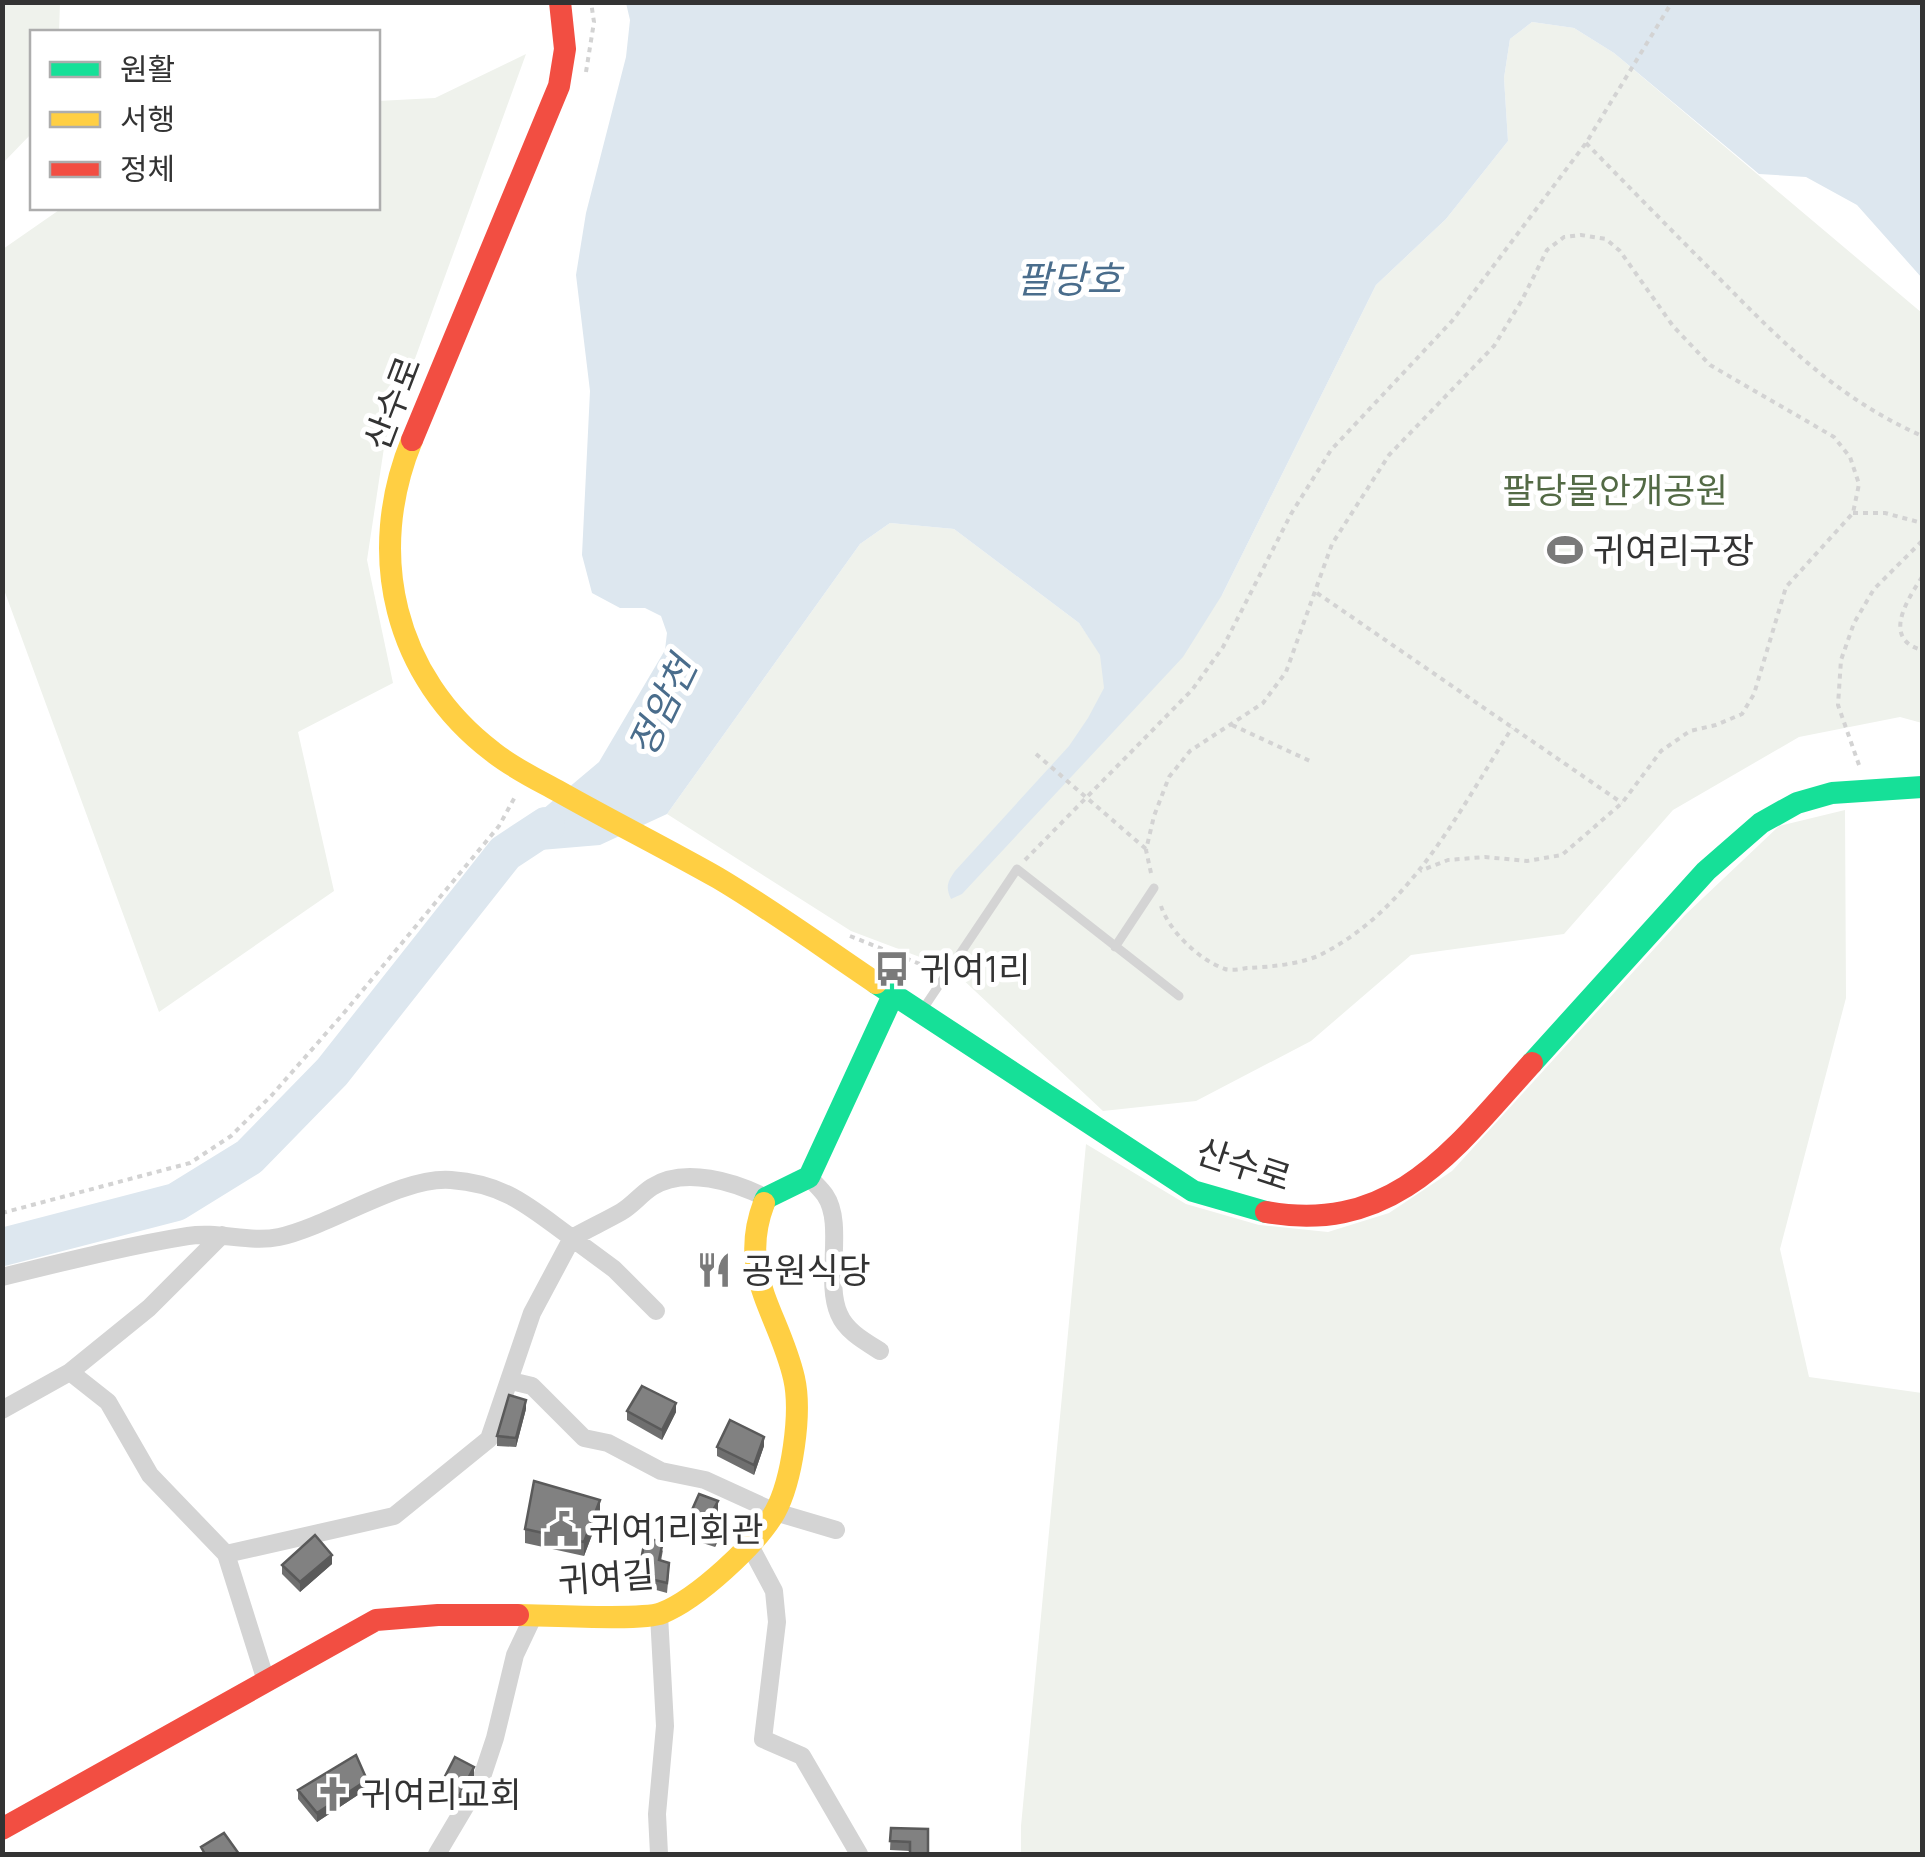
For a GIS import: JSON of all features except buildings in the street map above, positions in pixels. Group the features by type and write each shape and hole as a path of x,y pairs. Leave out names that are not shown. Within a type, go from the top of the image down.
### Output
{"main road":[{"name":"산수로","path":"560,2 564,49 559,86 405,457 393,512 388,566 397,619 415,665 467,730 494,753 652,847 718,878 1193,1191 1270,1214 1308,1218 1346,1214 1388,1200 1421,1179 1455,1148 1688,892 1778,812 1814,797 1866,787 1922,788"},
{"path":"766,1198 809,1177 894,993"},
{"name":"귀여길","path":"2,1830 376,1620 438,1614 659,1616 693,1596 749,1544 775,1512 790,1470 796,1421 794,1378 760,1292 754,1252 757,1222 766,1198"}],"street":[{"path":"809,1177 828,1198 833,1289 839,1315 855,1336 880,1351"},
{"path":"226,1554 394,1516 489,1439 532,1313 572,1238 624,1210 654,1185 676,1178 745,1186 766,1198"},
{"path":"2,1277 192,1235 274,1238 304,1230 412,1186 445,1179 480,1183 510,1193 614,1269 656,1311"},
{"path":"2,1410 70,1372 148,1308 222,1235"},
{"path":"70,1372 108,1402 150,1475 226,1554 266,1681"},
{"path":"510,1381 532,1386 584,1438 608,1443 661,1471 706,1480 775,1512 836,1530"},
{"path":"749,1544 774,1591 777,1622 762,1739 802,1756 859,1854"},
{"path":"659,1616 665,1726 657,1814 659,1854"},
{"path":"437,1854 481,1780 515,1656 533,1617"}],"lane":[{"path":"922,1012 1017,869 1180,996"},
{"path":"1116,947 1154,888"}],"path":[{"path":"582,81 589,63 594,22 591,2"},
{"path":"1017,869 1192,690 1223,646 1291,514 1331,450 1452,321 1586,142 1672,2"},
{"path":"1586,142 1789,350 1838,390 1922,436"},
{"path":"1420,871 1448,860 1485,857 1526,861 1562,855 1622,802 1661,750 1690,732 1742,714 1754,694 1786,587 1853,513 1859,484 1850,457 1834,437 1710,364 1673,326 1620,252 1606,239 1582,234 1564,237 1547,250 1494,346 1389,455 1359,497 1332,544 1286,672 1263,703 1190,750 1169,778 1146,850 1166,921 1190,947 1226,970 1319,956 1364,927 1420,871 1512,728"},
{"path":"1853,513 1885,513 1922,523"},
{"path":"1866,787 1838,705 1841,660 1854,622 1874,589 1922,541"},
{"path":"1922,577 1899,620 1902,635 1914,648 1922,650"},
{"path":"1315,592 1622,802"},
{"path":"1232,725 1310,761"},
{"path":"1036,754 1146,850"},
{"path":"2,1213 190,1163 230,1136 272,1096 344,1014 538,779"}],"green space":[{"path":"3,2 60,3 59,30 30,30 30,135 3,163"},
{"name":"팔당물안개공원","path":"1532,22 1574,28 1614,53 1922,313 1922,723 1900,717 1799,737 1673,810 1564,934 1411,955 1311,1041 1196,1101 1103,1111 958,975 851,931 667,814 860,544 890,523 954,529 1079,623 1101,655 1222,595 1376,285 1446,219 1508,141 1504,78 1510,39"},
{"path":"526,54 385,441 367,560 393,683 298,732 334,891 159,1012 3,587 3,249 59,210 380,210 380,101 435,98"},
{"path":"1845,810 1846,998 1780,1249 1809,1377 1922,1393 1922,1854 1021,1854 1086,1144 1186,1204 1259,1225 1328,1232 1389,1213 1452,1171 1685,915 1779,826"}],"water":[{"name":"팔당호","path":"626,3 1922,3 1922,278 1857,205 1806,177 1759,174 1614,53 1574,28 1532,22 1510,39 1504,78 1508,141 1446,219 1376,285 1222,595 1183,657 962,894 951,899 949,895 948,884 955,871 1069,746 1088,718 1104,688 1100,655 1079,623 954,529 890,523 860,544 667,814 600,845 505,853 536,815 599,762 665,650 667,633 661,616 645,608 620,608 592,593 582,555 590,391 576,275 586,213 626,57 630,20"}],"waterway":[{"name":"정암천","path":"2,1247 176,1202 249,1157 332,1072 505,853 546,826"}],"traffic: fast":[{"path":"1532,1063 1706,871 1761,823 1797,803 1832,793 1922,787"},
{"path":"876,983 1193,1191 1266,1212"},
{"path":"764,1203 766,1198 809,1177 894,993"}],"traffic: slow":[{"path":"412,440 398,483 391,526 391,569 398,611 411,650 432,688 459,722 517,768 718,878 876,983"},
{"path":"518,1615 615,1617 662,1613 692,1596 724,1570 775,1512 791,1465 797,1409 794,1378 758,1272 755,1251 764,1203"}],"traffic: jam":[{"path":"412,440 559,86 565,49 560,2"},
{"path":"1266,1212 1311,1216 1351,1210 1387,1197 1448,1154 1532,1063"},
{"path":"2,1829 376,1620 518,1615"}],"place":[{"name":"귀여리구장","path":"1565,550"},
{"name":"귀여1리","path":"892,969"},
{"name":"공원식당","path":"714,1270"},
{"name":"귀여1리회관","path":"561,1529"},
{"name":"귀여리교회","path":"333,1794"}]}
